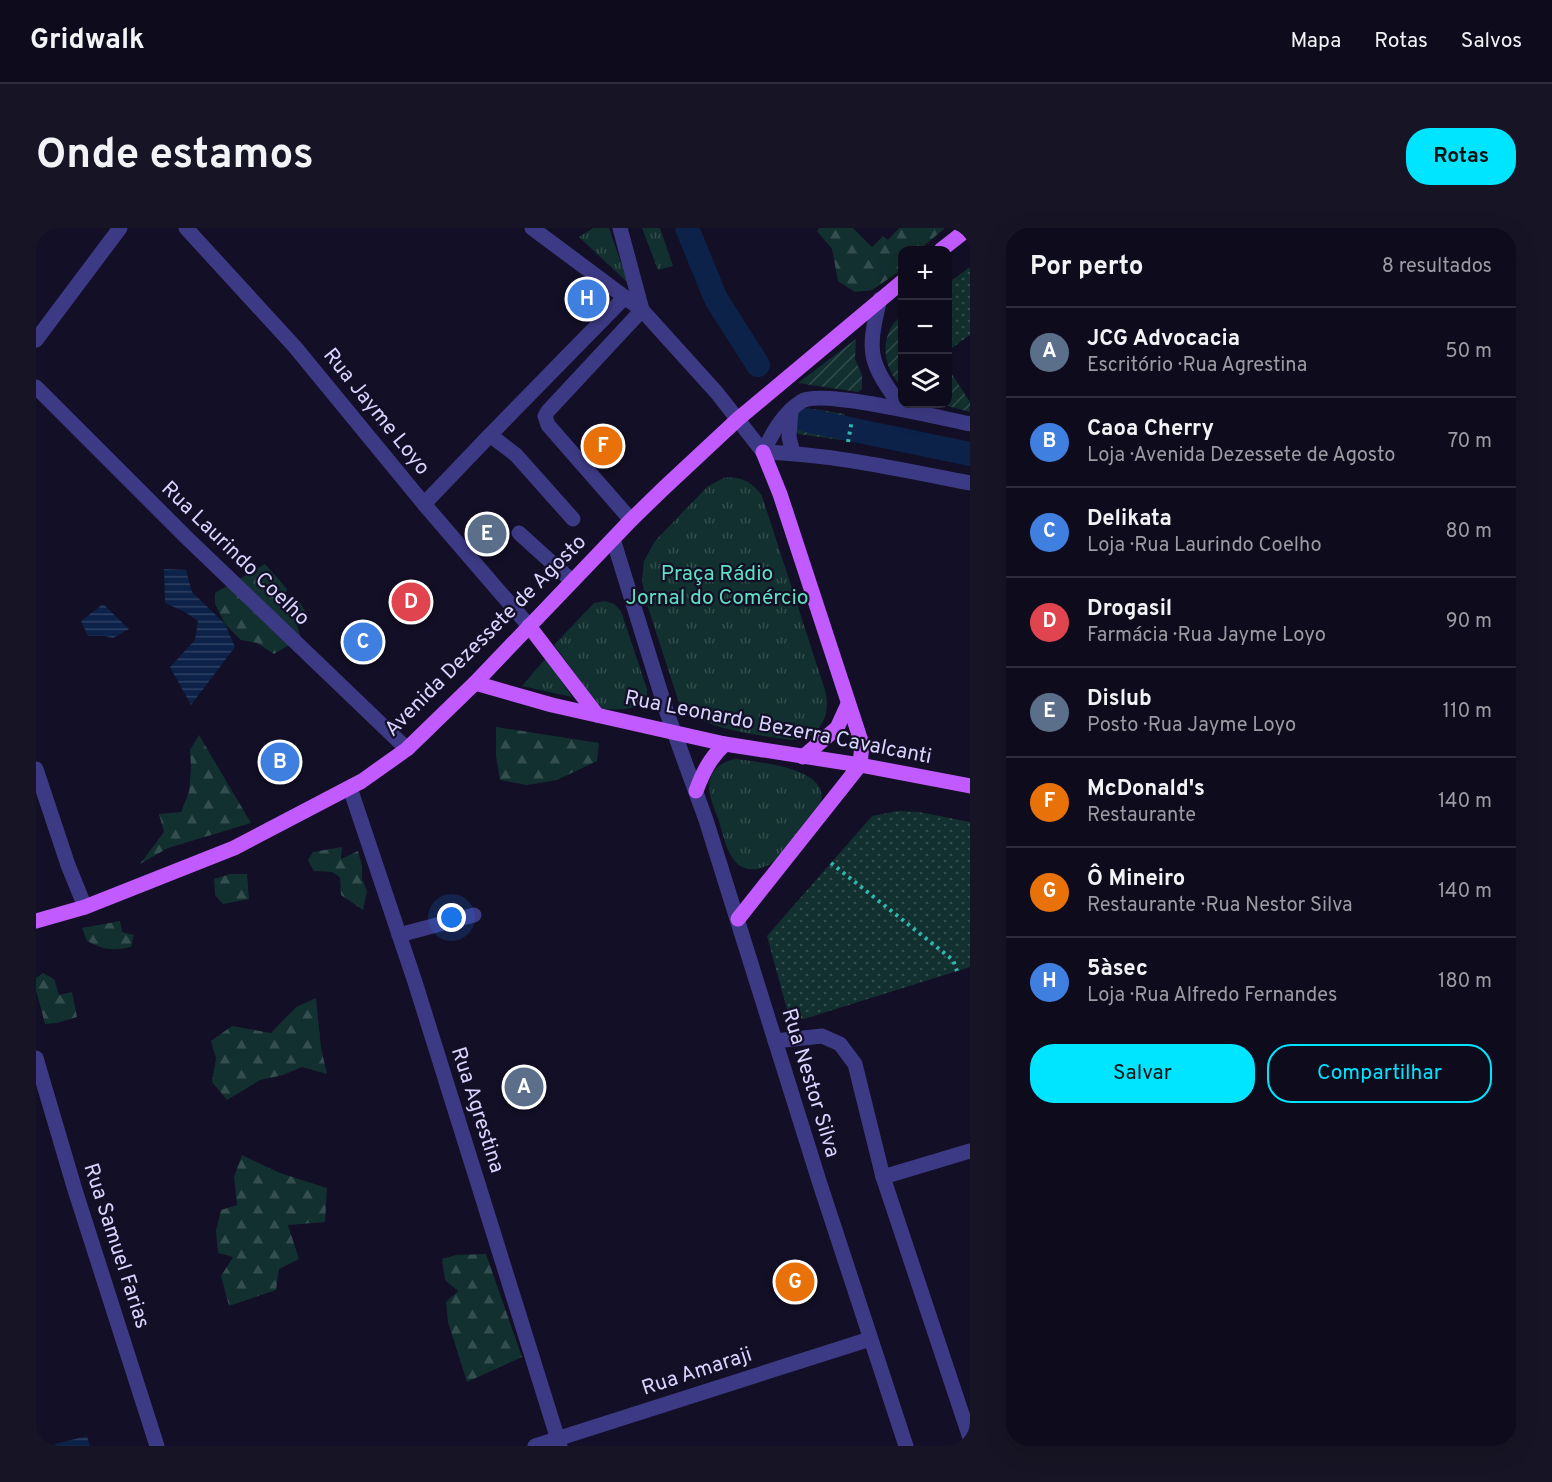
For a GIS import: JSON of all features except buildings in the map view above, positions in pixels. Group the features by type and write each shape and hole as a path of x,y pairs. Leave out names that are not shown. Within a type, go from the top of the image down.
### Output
{"main road":[{"path":"946,246 969,228"},
{"name":"Avenida Dezessete de Agosto","path":"36,921 85,907 234,848 350,788 407,749 475,683 631,520 738,419 898,285"},
{"path":"738,919 860,765 862,744 780,494 763,452"},
{"path":"529,626 597,715"},
{"name":"Rua Leonardo Bezerra Cavalcanti","path":"475,683 516,696 724,744 860,765 970,786"},
{"path":"803,757 837,728 848,704"},
{"path":"696,791 704,769 724,744"}],"street":[{"path":"36,340 120,228"},
{"name":"Rua Jayme Loyo","path":"186,228 295,347 424,504 529,626"},
{"path":"532,228 642,310 717,393 763,452"},
{"path":"620,228 642,310"},
{"path":"424,504 624,298"},
{"path":"880,299 872,332 872,354 880,378 903,409"},
{"path":"631,520 548,425 545,416 642,310"},
{"name":"Rua Laurindo Coelho","path":"36,387 187,538 407,749"},
{"path":"763,452 774,429 791,410 804,400 822,398 855,401 970,424"},
{"path":"791,410 789,437 793,453"},
{"path":"490,435 516,455 573,519"},
{"path":"763,452 793,453 970,483"},
{"path":"519,533 572,581"},
{"name":"Rua Nestor Silva","path":"613,539 738,919 775,1041 906,1446"},
{"path":"36,769 85,907"},
{"name":"Rua Agrestina","path":"350,788 471,1157 558,1442"},
{"path":"399,935 474,915"},
{"path":"775,1041 822,1036 840,1044 855,1064 884,1177 970,1438"},
{"name":"Rua Samuel Farias","path":"36,1058 75,1190 157,1446"},
{"path":"884,1177 970,1151"},
{"name":"Rua Amaraji","path":"536,1446 558,1442 870,1339"}],"path":[{"path":"848,445 853,410"},
{"path":"897,753 899,747"},
{"path":"831,863 953,960 957,971"}],"green space":[{"path":"593,228 609,228 628,283 579,237"},
{"path":"642,228 660,228 673,266 658,270"},
{"path":"819,228 853,228 872,247 883,236 888,240 899,228 945,228 924,246 898,246 898,272 872,290 855,292 838,281 832,249 817,231"},
{"path":"970,267 970,335 952,348 952,300 952,280"},
{"path":"898,319 898,382 890,370 886,351 886,341"},
{"path":"856,339 855,359 862,375 862,389 858,392 798,383"},
{"path":"952,374 970,402 970,412 952,407"},
{"path":"814,409 845,414 841,440 798,434 795,426 801,410"},
{"name":"Praça Rádio Jornal do Comércio","path":"723,478 745,481 762,496 825,690 827,708 822,724 810,736 801,739 791,740 746,733 713,725 686,710 678,700 646,601 642,580 644,561 655,541 707,487"},
{"path":"265,564 287,589 284,600 299,601 309,618 297,626 301,638 274,654 257,643 241,640 225,624 215,604 215,593"},
{"name":"Praça Rádio Jornal do Comércio","path":"605,601 614,604 621,611 647,689 647,699 631,708 601,709 554,645 594,603"},
{"path":"546,658 572,697 522,686"},
{"path":"496,727 599,743 597,761 557,780 527,785 500,780 496,756"},
{"path":"199,735 251,823 168,848 140,864 164,832 159,814 181,812 189,792 190,750"},
{"path":"735,759 791,769 816,783 821,793 818,810 808,824 775,860 757,869 741,866 730,854 710,794 711,777 717,767"},
{"path":"898,811 919,812 970,822 970,967 804,1019 789,1017 767,936 872,816"},
{"path":"342,847 341,859 358,851 362,866 362,879 367,891 363,910 341,895 340,877 332,872 314,871 308,860 313,852"},
{"path":"230,874 247,874 249,899 223,904 215,895 214,879"},
{"path":"120,921 122,932 134,935 131,947 108,949 99,946 87,941 82,928"},
{"path":"43,973 54,979 59,995 72,992 77,1017 45,1024 36,990 36,978"},
{"path":"316,998 321,1048 327,1074 302,1067 283,1075 260,1080 227,1100 212,1082 216,1058 211,1041 232,1026 271,1033 296,1007"},
{"path":"242,1155 280,1173 327,1188 325,1222 288,1225 299,1259 279,1269 276,1290 229,1306 221,1276 233,1257 218,1253 216,1231 221,1210 237,1205 234,1177"},
{"path":"486,1254 522,1357 467,1382 448,1322 446,1302 458,1291 445,1280 442,1259 456,1255"}],"water":[{"path":"164,569 186,570 192,592 225,624 235,647 191,705 170,667 195,640 198,621 165,603"},
{"path":"103,604 129,629 113,638 88,636 81,621"},
{"path":"87,1436 90,1446 55,1446 55,1444"}],"waterway":[{"path":"687,228 716,299 758,365"},
{"path":"806,420 970,454"}],"place":[{"name":"5àsec","path":"587,299"},
{"name":"McDonald's","path":"603,446"},
{"name":"Dislub","path":"487,534"},
{"name":"Drogasil","path":"411,602"},
{"name":"Delikata","path":"363,642"},
{"name":"Caoa Cherry","path":"280,762"},
{"name":"JCG Advocacia","path":"524,1087"},
{"name":"Ô Mineiro","path":"795,1282"}]}
